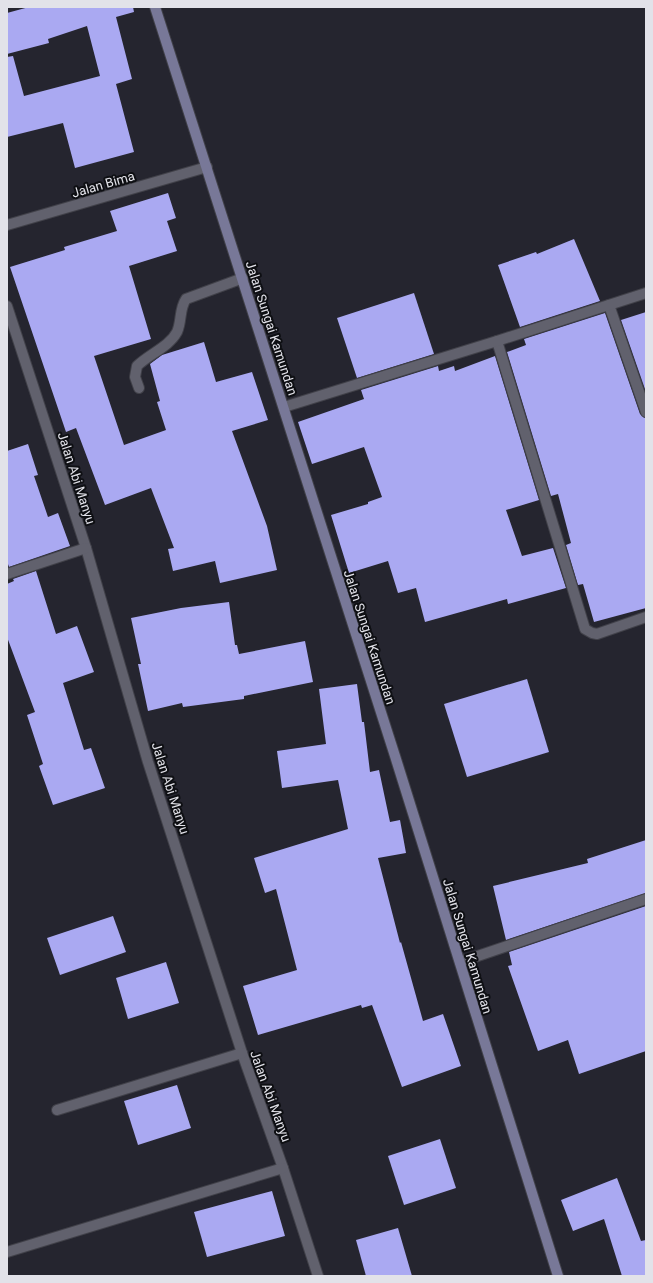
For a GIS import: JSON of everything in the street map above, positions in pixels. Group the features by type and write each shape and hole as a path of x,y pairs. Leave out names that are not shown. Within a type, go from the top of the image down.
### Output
{"main road":[{"name":"Jalan Sungai Kamundan","path":"155,7 284,407 558,1276"}],"street":[{"name":"Jalan Bima","path":"7,225 206,167"},
{"path":"139,388 135,377 136,366 172,339 179,326 181,310 186,299 243,278"},
{"path":"284,407 646,293"},
{"path":"609,305 646,412"},
{"name":"Jalan Abi Manyu","path":"7,306 86,548 148,762 242,1053 283,1168 318,1276"},
{"path":"497,341 585,629 592,633 598,634 646,618"},
{"path":"7,574 86,548"},
{"path":"460,962 646,899"},
{"path":"57,1110 242,1053"},
{"path":"7,1252 283,1168"}],"building":[{"path":"29,7 133,7 134,12 116,17 132,79 116,84 134,152 75,168 63,123 7,137 7,57 13,56 24,96 100,76 87,26 48,39 49,43 7,54 7,13"},
{"path":"168,193 176,218 167,221 177,251 129,266 151,339 94,356 124,445 166,430 157,402 160,401 150,364 162,355 204,342 216,382 252,372 268,420 232,431 267,526 277,570 220,583 215,561 173,571 168,549 174,548 151,488 105,505 76,428 66,432 10,267 65,250 64,247 117,231 110,211"},
{"path":"574,239 600,301 520,327 498,265 536,252 537,254"},
{"path":"414,293 434,354 357,378 337,318"},
{"path":"646,312 646,392 621,320"},
{"path":"605,313 640,414 646,418 646,608 594,622 583,584 578,585 566,545 571,543 558,494 551,496 507,352 526,345 524,339"},
{"path":"495,356 539,500 506,510 522,556 553,548 566,588 508,604 507,599 425,622 416,588 398,593 388,561 349,573 331,515 368,504 368,502 382,497 364,447 312,464 298,422 364,399 361,390 438,366 439,371 454,366 455,371"},
{"path":"28,444 38,475 34,476 48,517 58,513 70,546 9,567 7,561 7,451"},
{"path":"36,571 56,634 77,626 94,672 63,683 84,750 91,748 105,788 53,805 39,766 43,764 27,715 35,712 7,637 7,584 14,581 13,579"},
{"path":"229,602 235,645 237,645 239,654 305,641 313,682 244,696 244,699 183,707 182,703 148,711 138,664 141,664 131,618 181,608"},
{"path":"527,679 549,752 467,777 444,704"},
{"path":"357,684 362,722 364,722 370,772 379,770 390,822 400,820 406,853 378,858 400,943 401,942 423,1021 443,1014 461,1066 402,1087 372,1005 362,1008 361,1005 258,1035 243,986 297,970 276,889 265,893 254,858 348,829 338,780 282,788 277,751 326,744 319,689"},
{"path":"646,840 646,893 506,940 493,886 588,863 587,859"},
{"path":"646,906 646,1051 579,1074 568,1040 538,1051 508,966 512,965 509,952"},
{"path":"113,916 126,952 60,975 47,938"},
{"path":"166,962 179,1003 128,1019 116,978"},
{"path":"177,1085 191,1128 138,1145 124,1101"},
{"path":"440,1139 456,1188 404,1205 388,1156"},
{"path":"617,1178 641,1241 646,1240 646,1276 622,1276 604,1219 573,1231 561,1200"},
{"path":"272,1191 285,1236 207,1257 194,1212"},
{"path":"398,1228 412,1276 366,1276 356,1240"}]}
